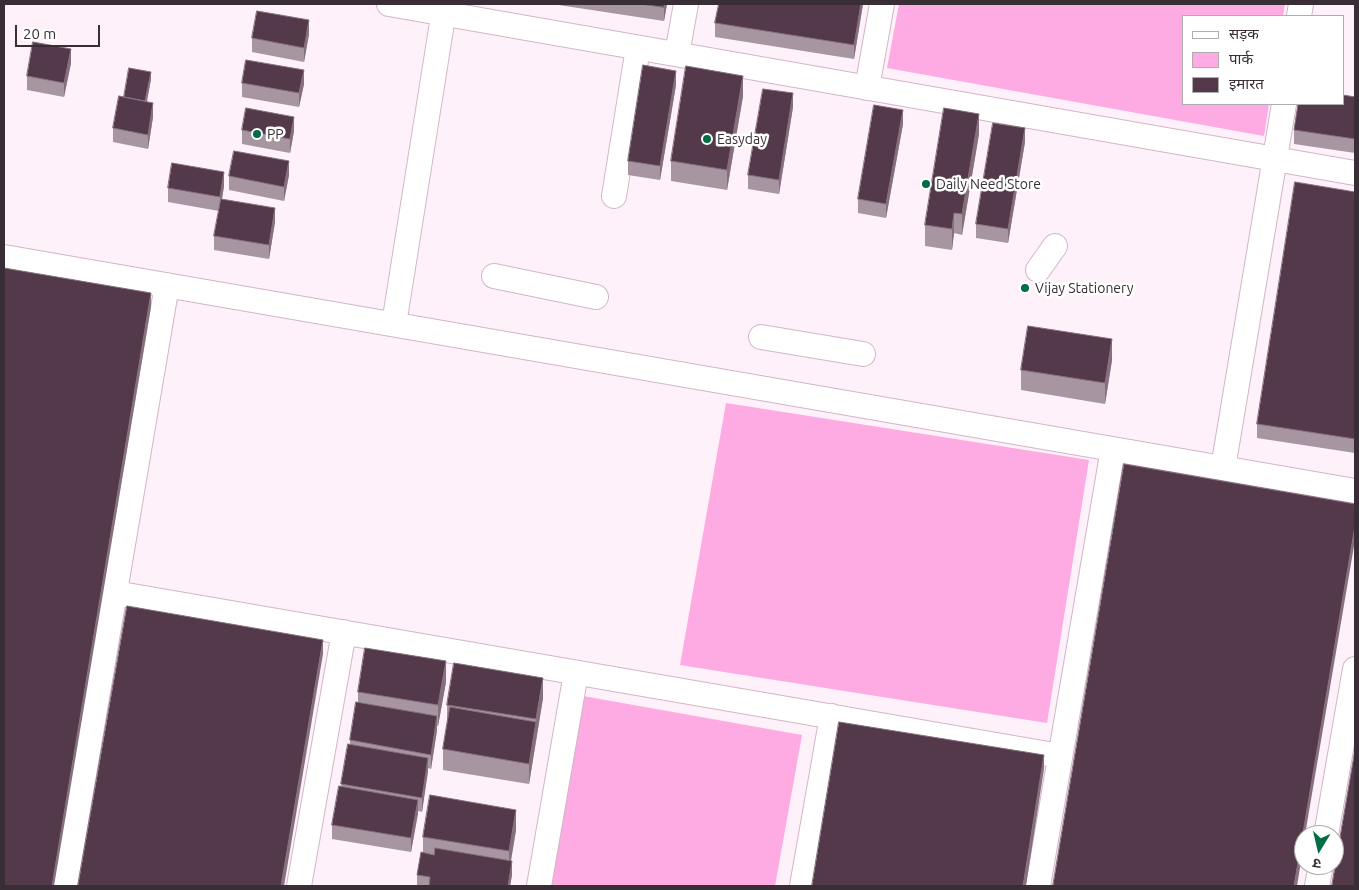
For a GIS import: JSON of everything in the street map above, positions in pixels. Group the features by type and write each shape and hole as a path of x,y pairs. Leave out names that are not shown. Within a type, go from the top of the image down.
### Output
{"street":[{"path":"388,4 444,9 638,48 1355,173"},
{"path":"677,54 686,4"},
{"path":"867,88 882,4"},
{"path":"394,324 444,9"},
{"path":"614,196 638,48"},
{"path":"1223,468 1284,105"},
{"path":"1038,270 1055,246"},
{"path":"4,257 1355,490"},
{"path":"494,276 596,297"},
{"path":"65,886 168,285"},
{"path":"761,337 863,354"},
{"path":"1038,886 1113,449"},
{"path":"115,593 1060,756"},
{"path":"299,886 344,632"},
{"path":"1328,825 1355,669"},
{"path":"539,886 576,673"},
{"path":"802,886 832,716"}],"green space":[{"path":"899,4 1285,4 1283,15 1182,15 1182,105 1269,105 1264,136 887,68"},
{"path":"726,403 1089,460 1047,723 680,665"},
{"path":"583,696 802,735 775,886 549,886"}],"building":[{"path":"640,4 664,4 664,7"},
{"path":"719,4 861,4 854,45 715,23"},
{"path":"257,11 309,20 304,48 252,38"},
{"path":"33,42 71,49 64,83 27,76"},
{"path":"246,60 304,70 299,93 242,83"},
{"path":"643,65 676,71 660,166 628,161"},
{"name":"Easyday","path":"686,66 743,76 727,170 671,161"},
{"path":"129,68 151,72 145,101 124,97"},
{"path":"763,89 793,93 779,180 748,175"},
{"path":"1344,95 1355,97 1355,139 1294,130 1298,105 1344,105"},
{"path":"119,96 153,103 148,135 113,128"},
{"path":"874,105 903,110 886,204 858,199"},
{"path":"246,108 294,117 290,139 242,130"},
{"path":"944,108 979,114 962,214 954,213 952,229 925,225"},
{"path":"993,123 1025,128 1008,229 976,224"},
{"path":"234,151 289,161 284,187 229,176"},
{"path":"172,163 224,172 220,197 168,188"},
{"path":"1295,182 1355,192 1355,439 1257,424"},
{"path":"221,199 275,208 269,245 214,236"},
{"path":"4,268 151,293 52,886 4,886"},
{"path":"1028,326 1112,339 1105,383 1021,370"},
{"path":"1124,464 1355,504 1355,526 1304,825 1294,825 1294,875 1296,875 1294,886 1053,886"},
{"path":"127,606 323,640 281,886 78,886"},
{"path":"365,648 446,661 438,705 358,692"},
{"path":"454,663 543,678 536,719 447,705"},
{"path":"356,702 437,716 431,755 350,740"},
{"path":"450,707 536,722 529,764 443,749"},
{"path":"839,722 1044,755 1023,886 812,886"},
{"path":"348,744 428,758 422,798 341,784"},
{"path":"1355,750 1355,886 1332,886 1334,875 1344,875 1344,825 1342,825"},
{"path":"339,786 418,800 411,838 332,825"},
{"path":"430,795 516,810 509,851 423,837"},
{"path":"435,848 512,861 508,886 429,886 430,877 417,875 421,852 434,855"}],"place":[{"name":"PP","path":"257,134"},
{"name":"Easyday","path":"707,139"},
{"name":"Daily Need Store","path":"926,184"},
{"name":"Vijay Stationery","path":"1025,288"}]}
